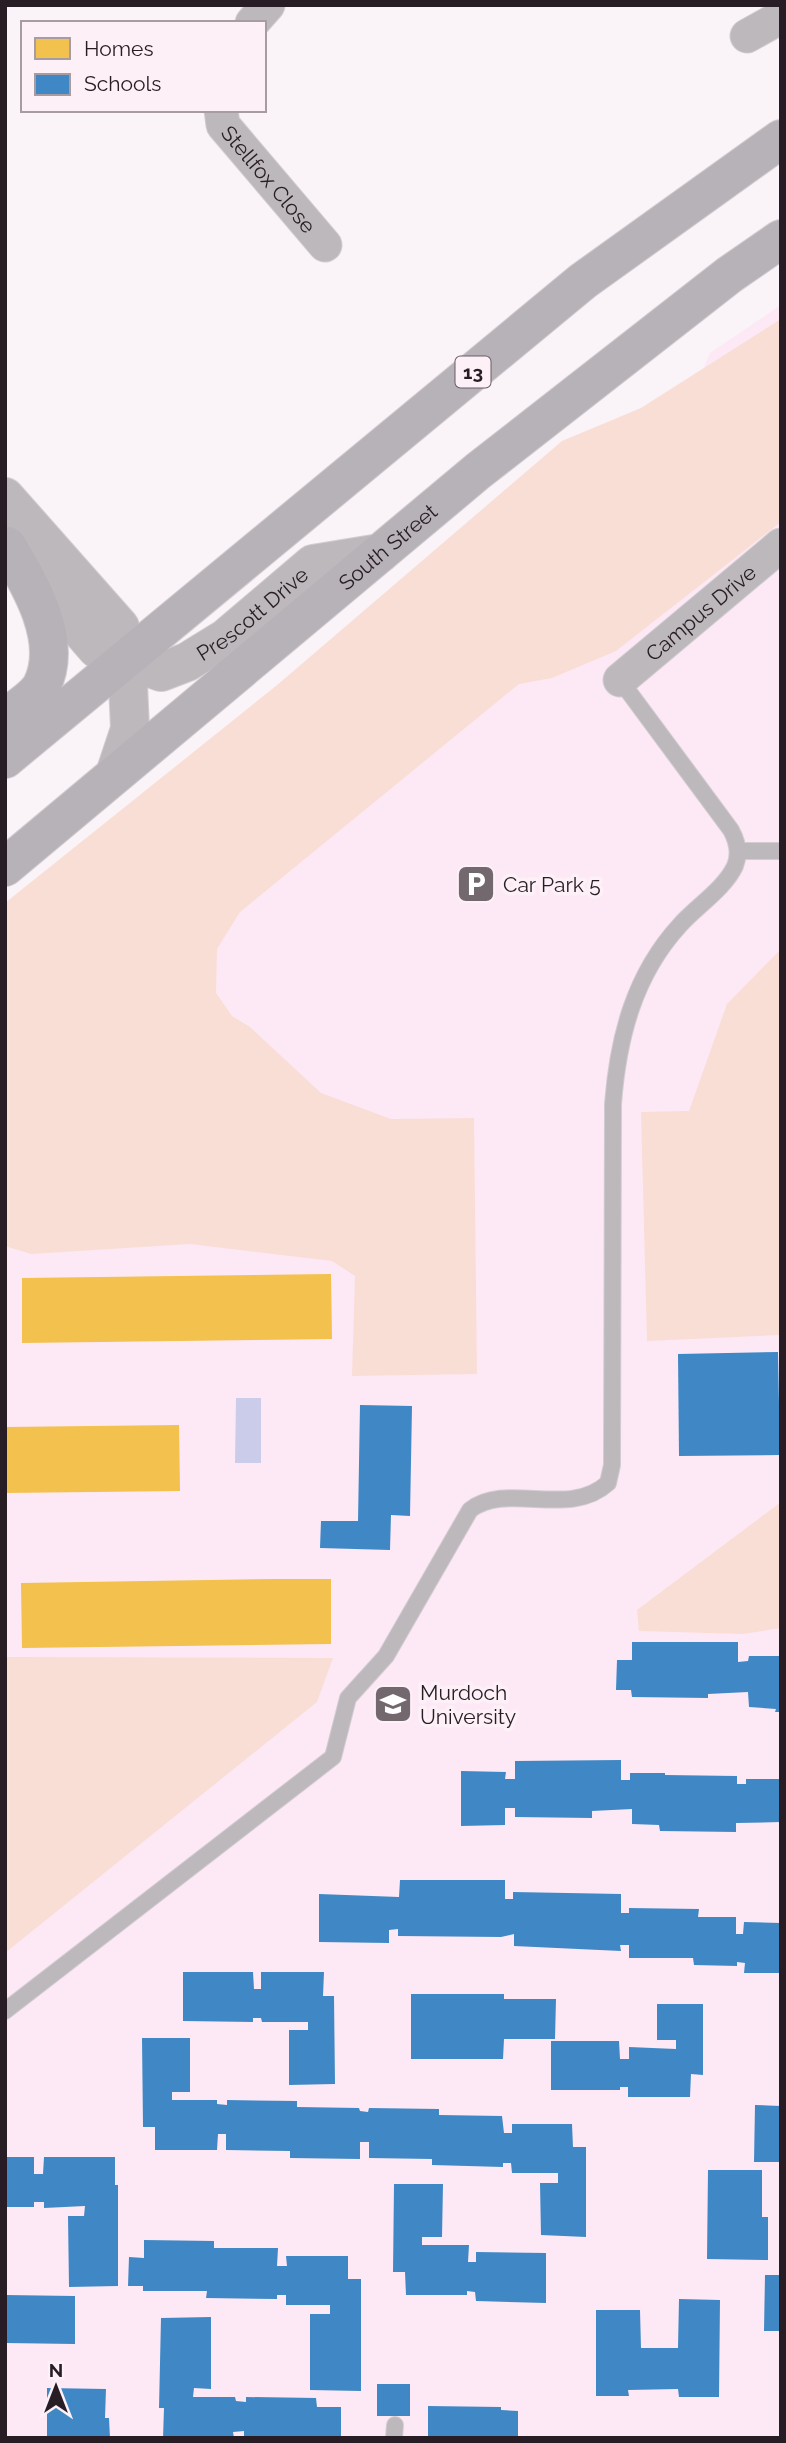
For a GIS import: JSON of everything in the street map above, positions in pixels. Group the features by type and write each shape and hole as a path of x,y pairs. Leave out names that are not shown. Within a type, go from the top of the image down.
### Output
{"highway":[{"name":"13","path":"5,759 127,661 583,281 781,139"},
{"name":"South Street","path":"5,867 380,552 594,380 781,239"},
{"path":"5,718 42,686 49,656 35,593 6,544"}],"street":[{"path":"254,21 268,5"},
{"path":"747,36 781,17"},
{"name":"Stellfox Close","path":"221,112 223,125 325,245"},
{"path":"5,497 120,627 127,661 130,729 115,774"},
{"name":"Prescott Drive","path":"6,544 97,649 161,672 187,662 226,638 313,564 380,552"},
{"name":"Campus Drive","path":"620,680 781,545"},
{"name":"Prescott Drive","path":"104,607 141,617 177,618"}],"lane":[{"path":"5,2011 333,1757 348,1698 386,1656 470,1510 488,1501 577,1499 608,1483 612,1465 613,1104 618,1052 631,1007 650,965 678,927 734,868 738,851 731,830 620,680"},
{"path":"738,851 781,851"}],"shaded area":[{"name":"Murdoch University","path":"781,305 781,2438 5,2438 5,971 671,445 710,353"},
{"path":"781,319 781,522 616,651 552,678 519,684 240,912 217,949 216,993 232,1016 250,1027 321,1093 391,1119 474,1118 477,1374 352,1376 355,1276 332,1261 190,1244 31,1254 5,1246 5,903 276,686 562,441 641,408"},
{"path":"781,949 781,1335 647,1341 641,1112 689,1111 727,1004"},
{"path":"781,1502 781,1628 743,1634 639,1631 637,1610"},
{"path":"5,1657 333,1658 317,1702 5,1953"}],"water":[{"path":"236,1398 261,1398 261,1463 235,1463"}],"building: Homes":[{"path":"331,1274 332,1339 22,1343 22,1278"},
{"path":"179,1425 180,1491 5,1493 5,1427"},
{"path":"331,1579 331,1644 22,1648 21,1583"}],"building: Schools":[{"path":"778,1352 780,1455 679,1456 678,1354"},
{"path":"360,1405 412,1406 410,1516 391,1515 390,1550 320,1548 321,1521 358,1521"},
{"path":"632,1642 738,1642 738,1662 748,1661 749,1656 781,1656 781,1712 775,1712 776,1709 749,1707 748,1692 708,1694 708,1698 632,1697 631,1690 616,1690 617,1660 632,1660"},
{"path":"621,1760 621,1780 630,1780 630,1773 737,1776 737,1784 746,1784 746,1779 781,1779 781,1822 736,1823 736,1832 660,1831 659,1825 632,1824 632,1809 592,1811 592,1818 515,1817 515,1808 505,1808 505,1825 461,1826 461,1771 506,1772 505,1779 515,1779 515,1761"},
{"path":"400,1880 505,1880 505,1899 513,1899 513,1892 621,1894 621,1913 629,1913 629,1908 699,1909 698,1917 736,1917 736,1934 743,1934 744,1922 781,1923 781,1973 744,1973 745,1963 737,1962 737,1966 694,1965 693,1958 629,1958 629,1945 620,1945 621,1951 514,1946 514,1934 501,1937 398,1936 398,1929 389,1930 389,1943 319,1942 319,1894 399,1897"},
{"path":"183,1972 253,1972 254,1989 261,1989 261,1972 324,1972 323,1996 334,1996 335,2084 289,2085 289,2030 308,2030 308,2022 262,2022 261,2018 253,2018 253,2022 183,2021"},
{"path":"411,1994 504,1994 504,1999 556,1999 555,2039 504,2039 503,2059 411,2059"},
{"path":"657,2004 703,2004 703,2075 691,2074 690,2097 628,2097 628,2087 620,2087 620,2090 551,2090 551,2041 619,2041 620,2059 629,2059 629,2047 676,2049 676,2040 657,2040"},
{"path":"142,2038 190,2038 190,2092 172,2092 172,2100 217,2100 217,2104 227,2105 227,2100 297,2101 297,2107 359,2108 360,2111 368,2112 369,2108 439,2109 439,2115 502,2116 504,2133 512,2133 512,2124 572,2124 573,2147 586,2147 586,2237 541,2235 540,2183 558,2183 558,2173 512,2173 511,2163 503,2163 503,2167 432,2165 432,2159 369,2158 369,2142 360,2142 360,2159 290,2158 290,2151 226,2150 226,2134 218,2134 217,2150 155,2150 155,2127 143,2127"},
{"path":"755,2105 781,2106 781,2162 754,2162"},
{"path":"5,2157 34,2157 34,2174 43,2174 44,2157 115,2157 115,2185 118,2185 118,2286 69,2287 68,2216 84,2216 85,2206 44,2208 44,2202 34,2202 34,2207 7,2207"},
{"path":"708,2170 762,2170 762,2217 768,2217 768,2260 707,2259"},
{"path":"394,2184 443,2184 442,2237 422,2237 422,2245 469,2245 468,2262 476,2262 476,2252 546,2253 546,2303 476,2301 475,2292 467,2291 467,2295 406,2295 405,2272 393,2272"},
{"path":"144,2240 214,2241 214,2248 278,2248 277,2266 287,2266 286,2256 348,2256 348,2279 361,2279 361,2391 310,2390 310,2314 330,2314 330,2305 286,2305 286,2295 277,2295 277,2299 206,2298 207,2291 143,2291 143,2286 128,2286 129,2257 144,2258"},
{"path":"765,2275 781,2275 781,2331 764,2331"},
{"path":"5,2295 75,2296 75,2344 5,2343"},
{"path":"679,2299 720,2300 719,2397 679,2397 678,2389 628,2390 629,2396 596,2396 596,2310 640,2310 641,2348 678,2348"},
{"path":"211,2317 211,2389 194,2388 193,2397 235,2397 236,2401 246,2402 246,2397 316,2398 317,2407 341,2407 341,2438 244,2438 244,2431 233,2432 234,2438 163,2438 164,2408 159,2408 161,2318"},
{"path":"377,2384 410,2384 410,2416 377,2416"},
{"path":"47,2388 106,2389 105,2418 109,2418 110,2438 47,2438"},
{"path":"428,2406 501,2407 501,2410 518,2411 518,2438 428,2438"}],"place":[{"name":"Car Park 5","path":"476,884"},
{"name":"Murdoch University","path":"393,1704"}]}
